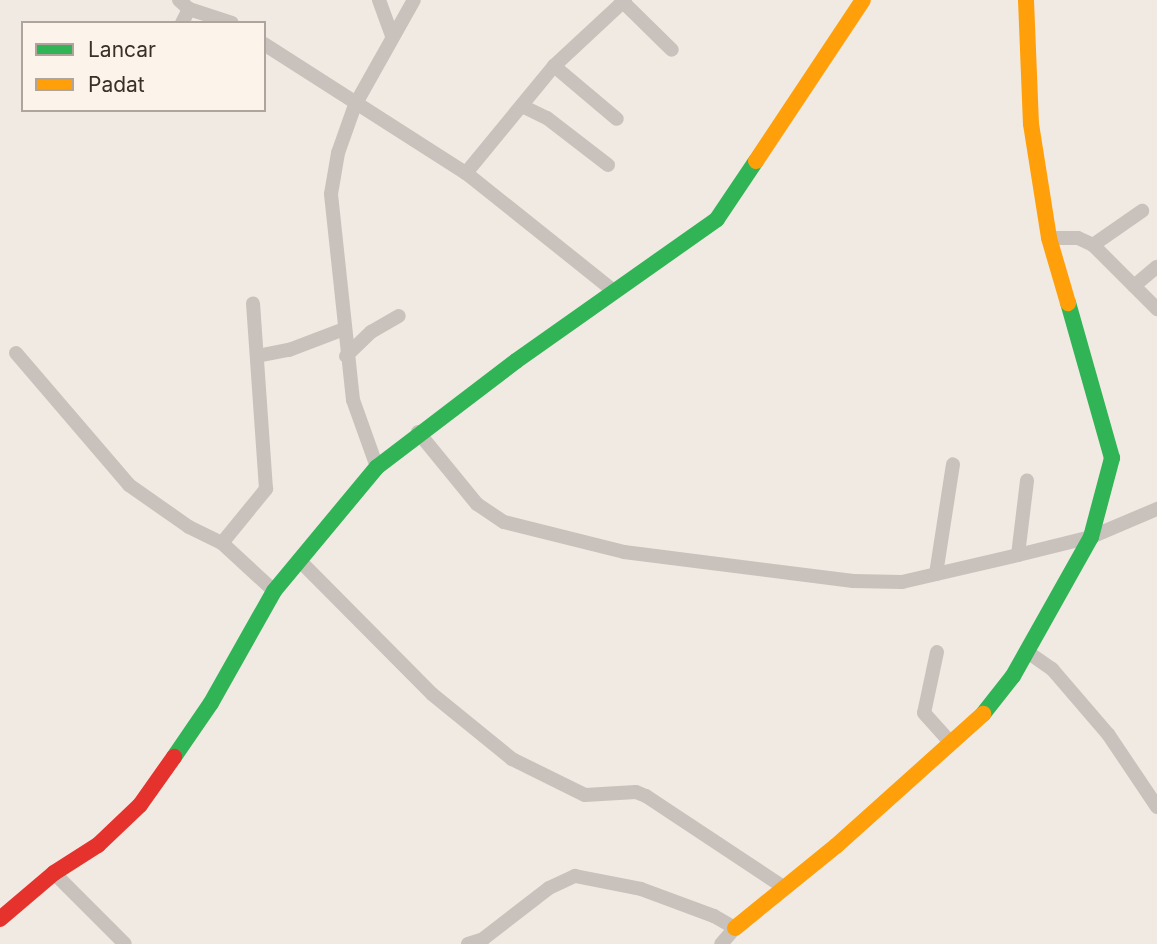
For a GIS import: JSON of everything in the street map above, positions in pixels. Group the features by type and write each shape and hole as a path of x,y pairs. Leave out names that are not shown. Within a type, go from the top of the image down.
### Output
{"street":[{"path":"379,0 392,35"},
{"path":"377,467 353,400 346,356 331,194 338,153 355,105 414,0"},
{"path":"0,919 54,873 98,845 140,805 211,703 274,591 377,467 418,432 717,219 863,0"},
{"path":"721,944 782,886 836,846 984,713 1026,651 1091,537 1112,458 1049,238 1031,124 1026,0"},
{"path":"466,173 554,66 623,1 672,50"},
{"path":"184,4 227,21"},
{"path":"266,45 355,105 466,173 614,291"},
{"path":"554,66 617,119"},
{"path":"522,106 547,118 608,165"},
{"path":"1093,245 1142,211"},
{"path":"1049,238 1078,238 1093,245 1157,309"},
{"path":"1134,286 1157,267"},
{"path":"222,542 266,489 253,303"},
{"path":"346,356 372,332 399,316"},
{"path":"257,356 289,350 345,329"},
{"path":"16,354 129,485 179,520 222,542 274,591"},
{"path":"418,432 477,504 504,522 624,552 853,581 902,582 1018,555 1091,537 1157,509"},
{"path":"936,574 953,464"},
{"path":"1018,555 1027,481"},
{"path":"299,560 432,694 512,759 585,795 636,792 646,796 782,886"},
{"path":"1026,651 1052,669 1108,734 1157,807"},
{"path":"937,652 925,713 951,743"},
{"path":"54,873 125,944"},
{"path":"481,942 549,888 575,876 641,889 735,928"}],"traffic: fast":[{"path":"174,757 211,703 274,591 377,467 516,361 717,219 756,161"},
{"path":"983,714 1013,676 1091,537 1112,458 1068,303"}],"traffic: slow":[{"path":"756,161 863,0"},
{"path":"1026,0 1031,124 1049,238 1068,303"},
{"path":"735,928 836,846 983,714"}],"traffic: jam":[{"path":"0,919 54,873 98,845 140,805 174,757"}]}
